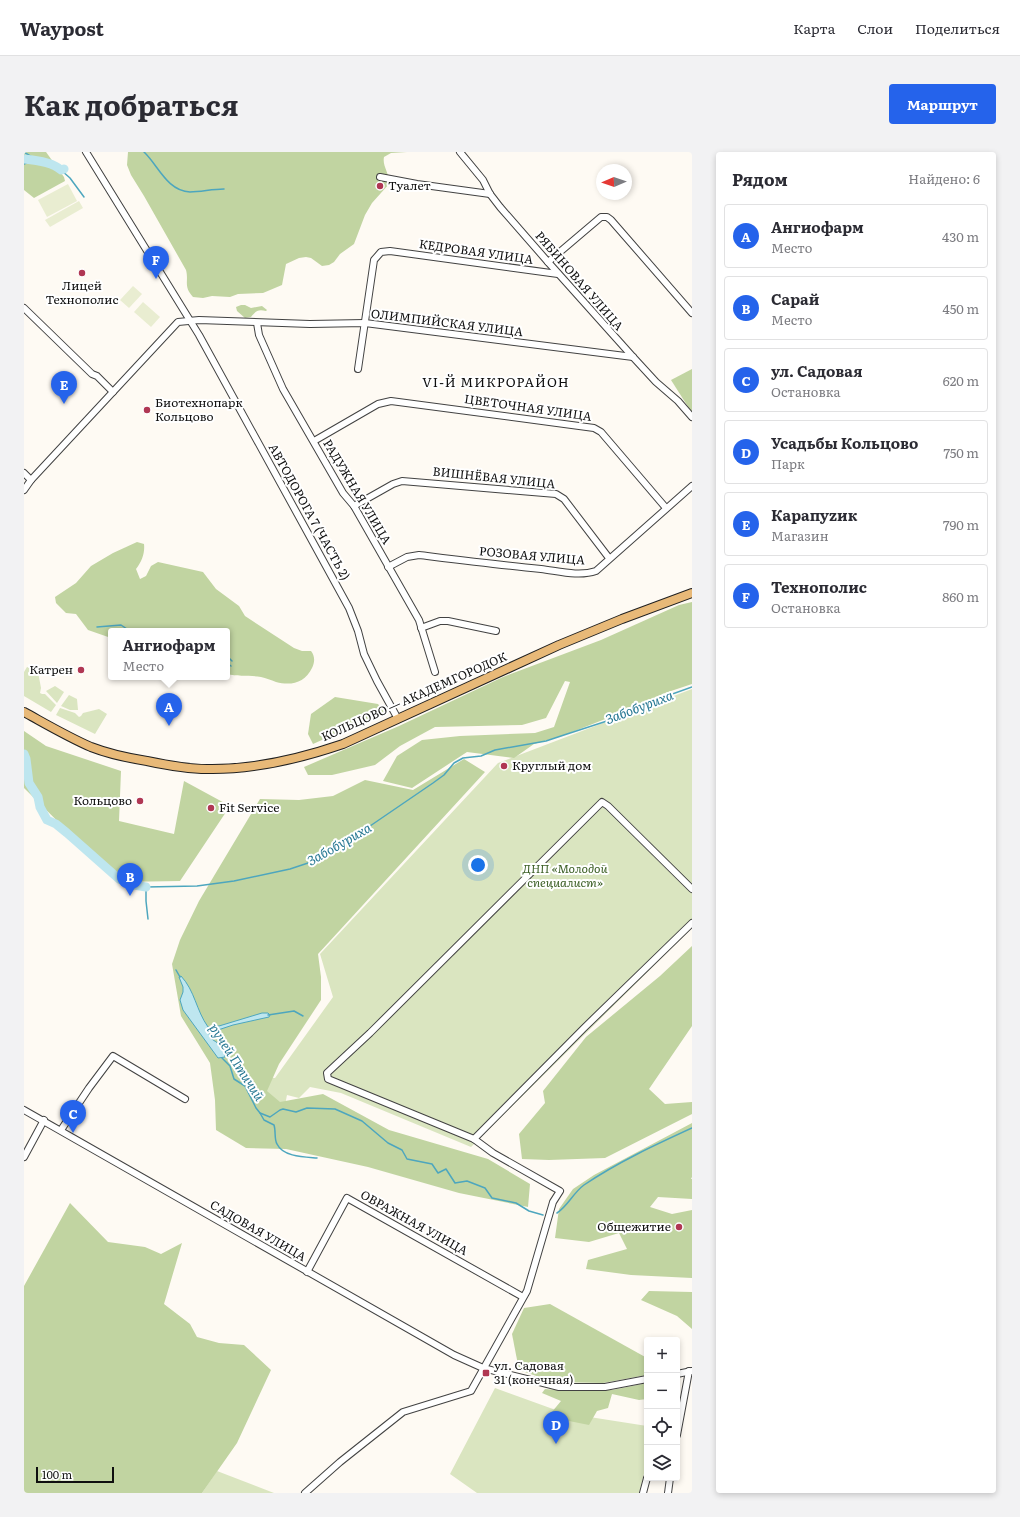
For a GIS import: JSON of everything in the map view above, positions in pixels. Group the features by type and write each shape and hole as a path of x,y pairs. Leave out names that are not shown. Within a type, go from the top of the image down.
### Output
{"main road":[{"name":"КОЛЬЦОВО — АКАДЕМГОРОДОК","path":"24,712 92,747 168,766 205,769 244,767 308,756 343,744 566,642 692,593"}],"street":[{"name":"АВТОДОРОГА 7 (ЧАСТЬ 2)","path":"86,152 190,321 349,608 358,631 364,654 398,719"},
{"name":"РЯБИНОВАЯ УЛИЦА","path":"460,152 483,180 490,194 558,274 632,357 656,382 678,401 692,417"},
{"path":"380,177 441,188 490,194"},
{"path":"548,262 601,217 607,217 692,313"},
{"name":"КЕДРОВАЯ УЛИЦА","path":"366,323 374,260 380,252 390,251 558,274"},
{"path":"24,308 92,374 114,392"},
{"name":"ОЛИМПИЙСКАЯ УЛИЦА","path":"190,321 257,323 366,323 632,357"},
{"path":"24,490 31,480 173,327 178,322 190,321"},
{"name":"РАДУЖНАЯ УЛИЦА","path":"257,323 259,335 283,388 343,493 354,506 418,620 435,672"},
{"path":"358,369 366,323"},
{"name":"ЦВЕТОЧНАЯ УЛИЦА","path":"314,441 378,404 391,401 594,428 601,432 666,508"},
{"path":"24,473 31,480"},
{"name":"ВИШНЁВАЯ УЛИЦА","path":"354,506 393,484 402,481 556,494 564,499 609,558"},
{"name":"РОЗОВАЯ УЛИЦА","path":"388,567 407,557 419,555 505,566 586,573 596,571 692,486"},
{"path":"421,628 440,621 448,621 496,630"},
{"path":"305,1493 340,1462 403,1412 471,1391 527,1291 554,1202 560,1191 493,1153 474,1139 328,1079 327,1073 381,1022 602,802 608,806 692,889"},
{"path":"474,1139 692,924"},
{"path":"61,1130 89,1088 113,1056 185,1099"},
{"name":"САДОВАЯ УЛИЦА","path":"24,1110 44,1120 454,1355 484,1368 559,1388 605,1387 644,1380"},
{"path":"24,1157 44,1120"},
{"name":"ОВРАЖНАЯ УЛИЦА","path":"307,1272 347,1198 523,1296"},
{"path":"680,1373 691,1371 680,1422"},
{"path":"643,1493 646,1481"},
{"path":"668,1493 670,1481"}],"green space":[{"path":"24,152 46,152 64,177 65,181 34,198 24,190"},
{"path":"128,152 407,152 391,153 384,157 384,164 389,184 372,203 365,215 354,244 340,254 334,262 329,265 322,266 311,258 299,258 286,264 282,285 263,293 238,294 230,297 212,296 203,298 193,297 188,290 186,270 131,175 127,165"},
{"path":"68,184 77,201 47,217 38,200"},
{"path":"79,201 83,208 50,227 45,220"},
{"path":"133,286 142,294 129,308 120,300"},
{"path":"143,302 160,317 151,327 134,312"},
{"path":"241,305 251,308 262,306 267,310 257,311 251,317 245,318 237,311 236,307"},
{"path":"692,369 692,413 671,380"},
{"path":"137,542 144,544 143,557 136,569 140,579 146,576 151,566 158,562 203,572 216,589 239,606 245,616 294,648 302,651 311,651 314,661 309,673 306,677 297,682 287,684 276,682 267,678 230,674 230,628 108,628 108,637 88,630 76,614 66,613 56,603 55,597 76,583 91,566 113,553"},
{"path":"692,602 692,684 665,693 618,714 562,736 534,744 514,758 467,752 412,788 383,781 397,756 422,740 460,736 535,733 554,727 570,682 565,681 546,718 522,725 435,727 400,746 375,765 332,775 308,775 304,767 399,726 503,677 601,640 679,605"},
{"path":"27,667 38,672 41,688 40,693 45,694 56,705 51,712 24,696 24,672"},
{"path":"55,686 64,692 57,703 46,691"},
{"name":"ДНП «Молодой специалист»","path":"692,689 692,928 471,1147 341,1093 310,1087 299,1098 287,1095 285,1105 262,1101 266,1077 275,1078 333,997 320,954 498,763"},
{"path":"69,695 77,699 78,710 70,710 61,706"},
{"path":"335,697 378,704 384,712 313,744 308,734 311,714"},
{"path":"60,708 75,713 79,717 83,713 99,709 107,714 95,734 56,715"},
{"path":"24,731 46,746 121,771 119,821 174,834 184,781 230,806 180,881 119,882 24,788"},
{"path":"464,759 485,772 318,954 321,977 321,1000 279,1064 267,1091 280,1102 323,1094 389,1130 488,1159 530,1184 528,1207 459,1193 368,1167 286,1149 246,1148 216,1130 215,1100 210,1063 181,1016 172,964 180,940 199,901 260,799 299,800 333,796 365,780 413,790"},
{"path":"692,946 692,1026 649,1089 665,1104 692,1102 692,1114 605,1158 549,1160 522,1159 519,1134 545,1103 543,1091 586,1037 660,976"},
{"path":"692,1123 692,1199 658,1197 650,1207 672,1214 692,1210 692,1278 631,1275 586,1269 588,1260 627,1249 619,1233 589,1242 555,1238 559,1209 573,1189 594,1175"},
{"path":"70,1203 108,1242 145,1247 161,1254 182,1243 164,1304 190,1324 197,1337 219,1343 244,1345 271,1370 237,1443 202,1493 24,1493 24,1286"},
{"path":"649,1291 692,1292 692,1329 677,1316 641,1300"},
{"path":"550,1304 644,1356 644,1376 603,1383 554,1382 519,1370 512,1334 524,1308"},
{"path":"644,1384 644,1399 639,1400 612,1394 608,1408 597,1411 589,1425 564,1420 551,1413 561,1401 542,1393 545,1389 568,1391 612,1390"},
{"path":"495,1388 564,1413 644,1426 644,1474 639,1493 477,1493 450,1474"},
{"path":"217,1471 274,1493 202,1493"}],"water":[{"path":"181,976 193,994 208,1027 219,1026 262,1013 268,1013 270,1015 269,1017 233,1025 209,1033 210,1038 224,1051 225,1057 218,1058 183,1010 180,1000 183,992 183,987 179,977"}],"waterway":[{"name":"Забобуриха","path":"24,152 35,159 24,164"},
{"name":"Забобуриха","path":"144,152 169,182 182,191 194,192 224,189"},
{"name":"Забобуриха","path":"24,159 44,162 61,170 64,169"},
{"path":"61,170 70,178 84,197"},
{"path":"97,627 121,625 126,628"},
{"name":"Забобуриха","path":"148,919 146,887 197,886 234,881 290,869 314,861 351,839 433,783 444,775 454,763 463,758 481,756 495,750 546,741 607,721 692,687"},
{"name":"Забобуриха","path":"24,754 29,783 38,797 40,807 47,820 56,824 67,833 119,879 134,885 146,887"},
{"name":"ручей Птичий","path":"176,970 180,977"},
{"path":"268,1015 294,1011 303,1016"},
{"name":"ручей Птичий","path":"222,1058 230,1066 234,1079 245,1086 260,1113 270,1117 283,1109 296,1112 307,1108 335,1109 362,1121 388,1143 402,1150 407,1159 432,1164 438,1173 446,1169 455,1183 467,1181 485,1188 492,1198 516,1203 529,1211 543,1215"},
{"path":"260,1113 264,1120 274,1125 276,1142 284,1152 295,1156 317,1158"},
{"path":"557,1213 584,1185 637,1154 692,1128"}],"place":[{"name":"Туалет","path":"380,186"},
{"name":"Лицей Технополис","path":"82,273"},
{"name":"Технополис","path":"156,279"},
{"name":"Карапуzик","path":"64,404"},
{"name":"Биотехнопарк Кольцово","path":"147,410"},
{"name":"Катрен","path":"81,670"},
{"name":"Ангиофарм","path":"169,726"},
{"name":"Круглый дом","path":"504,766"},
{"name":"Кольцово","path":"140,801"},
{"name":"Fit Service","path":"211,808"},
{"name":"Сарай","path":"130,896"},
{"name":"ул. Садовая","path":"73,1133"},
{"name":"Общежитие","path":"679,1227"},
{"name":"ул. Садовая 31 (конечная)","path":"486,1373"},
{"name":"Усадьбы Кольцово","path":"556,1444"}],"district":[{"name":"VI-Й МИКРОРАЙОН","path":"496,382"}]}
